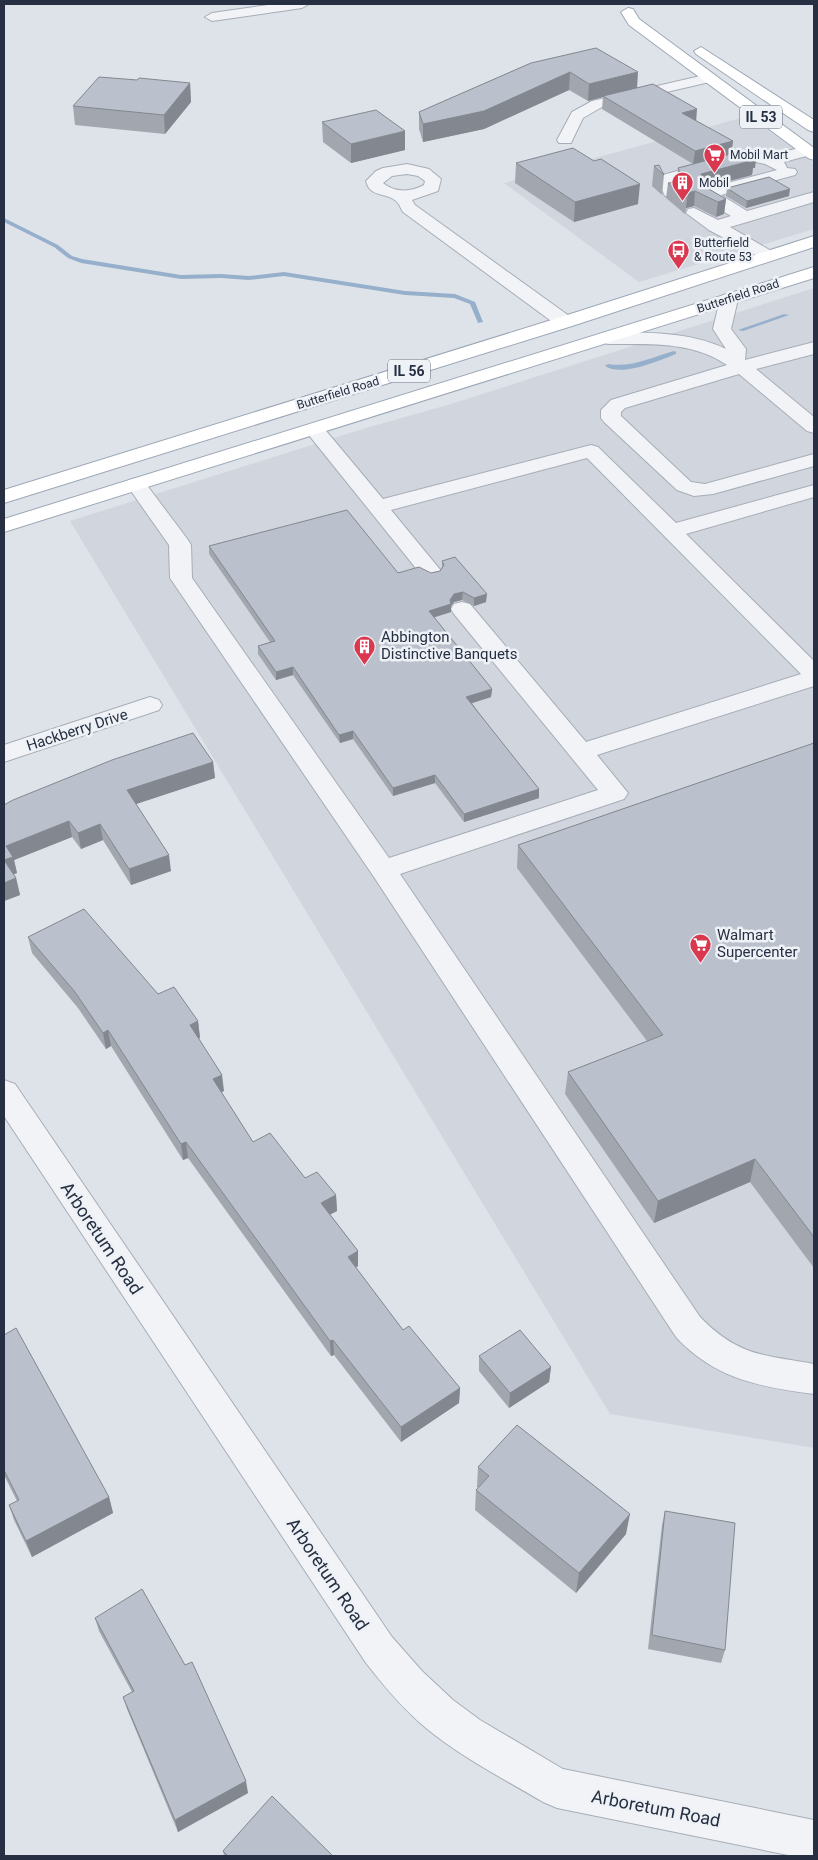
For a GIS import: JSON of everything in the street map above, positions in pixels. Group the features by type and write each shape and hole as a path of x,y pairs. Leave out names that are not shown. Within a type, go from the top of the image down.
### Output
{"main road":[{"name":"IL 53","path":"622,8 648,18 814,127"},
{"name":"IL 53","path":"622,8 634,22 811,153"},
{"name":"Butterfield Road","path":"4,497 565,322 814,242"},
{"name":"Butterfield Road","path":"4,526 814,272"}],"street":[{"path":"212,17 302,4"},
{"path":"565,140 577,115 598,104 709,78"},
{"path":"671,192 665,179 751,156 770,160 811,153"},
{"path":"770,160 805,184"},
{"path":"715,226 744,217 805,184"},
{"path":"744,217 707,194 805,184"},
{"path":"402,195 410,208 565,322"},
{"path":"694,213 767,256"},
{"path":"729,299 722,329 728,340 738,349 738,364"},
{"path":"608,338 665,338 687,342 738,364 814,428"},
{"path":"814,348 738,364 618,404 611,410 611,418 684,486 694,490 706,490 814,460"},
{"path":"315,430 431,572"},
{"path":"377,507 591,451 814,674"},
{"path":"136,484 180,545 181,578 383,870 688,1327 703,1344 722,1358 749,1368 814,1379"},
{"path":"725,484 752,508"},
{"path":"672,531 814,491"},
{"path":"383,870 615,793 462,609"},
{"path":"581,752 814,678"},
{"name":"Hackberry Drive","path":"4,754 150,705"},
{"name":"Arboretum Road","path":"4,1092 379,1650 408,1685 439,1714 466,1734 556,1788 814,1840"}],"shaded area":[{"path":"748,116 814,163 814,229 639,282 504,183"},
{"path":"814,288 814,1448 610,1414 70,521 366,428 451,404"}],"building":[{"path":"596,48 638,72 589,84 570,72 484,111 423,124 419,112 531,63"},
{"path":"99,77 137,80 139,78 190,83 164,115 73,106"},
{"path":"653,84 697,109 682,113 733,141 695,151 603,96"},
{"path":"376,110 405,131 351,144 322,122"},
{"path":"573,148 594,161 601,159 640,184 575,202 516,163"},
{"path":"750,149 757,153 747,156 754,160 701,174 699,180 702,185 726,199 718,202 695,191 688,193 686,199 668,183 680,182 682,176 678,168"},
{"path":"659,165 664,175 654,166"},
{"path":"769,177 790,189 747,201 727,188"},
{"name":"Abbington Distinctive Banquets","path":"347,510 398,573 419,567 431,573 440,571 444,565 442,561 455,557 487,594 474,598 463,592 454,594 450,600 451,604 429,611 492,689 466,697 539,789 464,814 435,775 393,788 353,731 339,735 293,667 276,672 258,646 275,641 209,546"},
{"path":"193,733 213,762 127,790 169,855 129,869 100,824 78,833 69,821 6,846 13,857 4,860 4,805 13,800 112,760"},
{"name":"Walmart Supercenter","path":"814,743 814,1237 755,1159 658,1201 568,1072 663,1035 518,845"},
{"path":"4,860 16,878 4,883"},
{"path":"84,909 158,994 174,987 198,1021 190,1025 222,1075 213,1079 253,1142 270,1133 305,1178 317,1172 336,1195 321,1203 358,1251 348,1257 403,1330 409,1326 460,1388 401,1427 333,1340 330,1341 186,1142 181,1144 108,1030 103,1033 75,992 28,937"},
{"path":"16,1328 109,1497 26,1541 9,1505 19,1500 4,1470 4,1335"},
{"path":"520,1330 551,1367 510,1393 479,1356"},
{"path":"517,1425 630,1514 579,1573 476,1490 489,1476 478,1467"},
{"path":"665,1511 735,1523 725,1650 652,1635"},
{"path":"142,1589 185,1665 192,1662 246,1781 175,1820 123,1697 134,1691 95,1618"},
{"path":"272,1796 333,1856 228,1856 223,1851"}],"waterway":[{"path":"4,220 56,246 70,257 81,261 181,277 221,276 249,278 284,274 405,293 455,296 473,303 480,322"},
{"path":"741,330 786,315"},
{"path":"608,366 633,366 674,353"}],"place":[{"name":"Mobil Mart","path":"714,174"},
{"name":"Mobil","path":"683,202"},
{"name":"Butterfield & Route 53","path":"678,269"},
{"name":"Abbington Distinctive Banquets","path":"365,665"},
{"name":"Walmart Supercenter","path":"701,963"}]}
